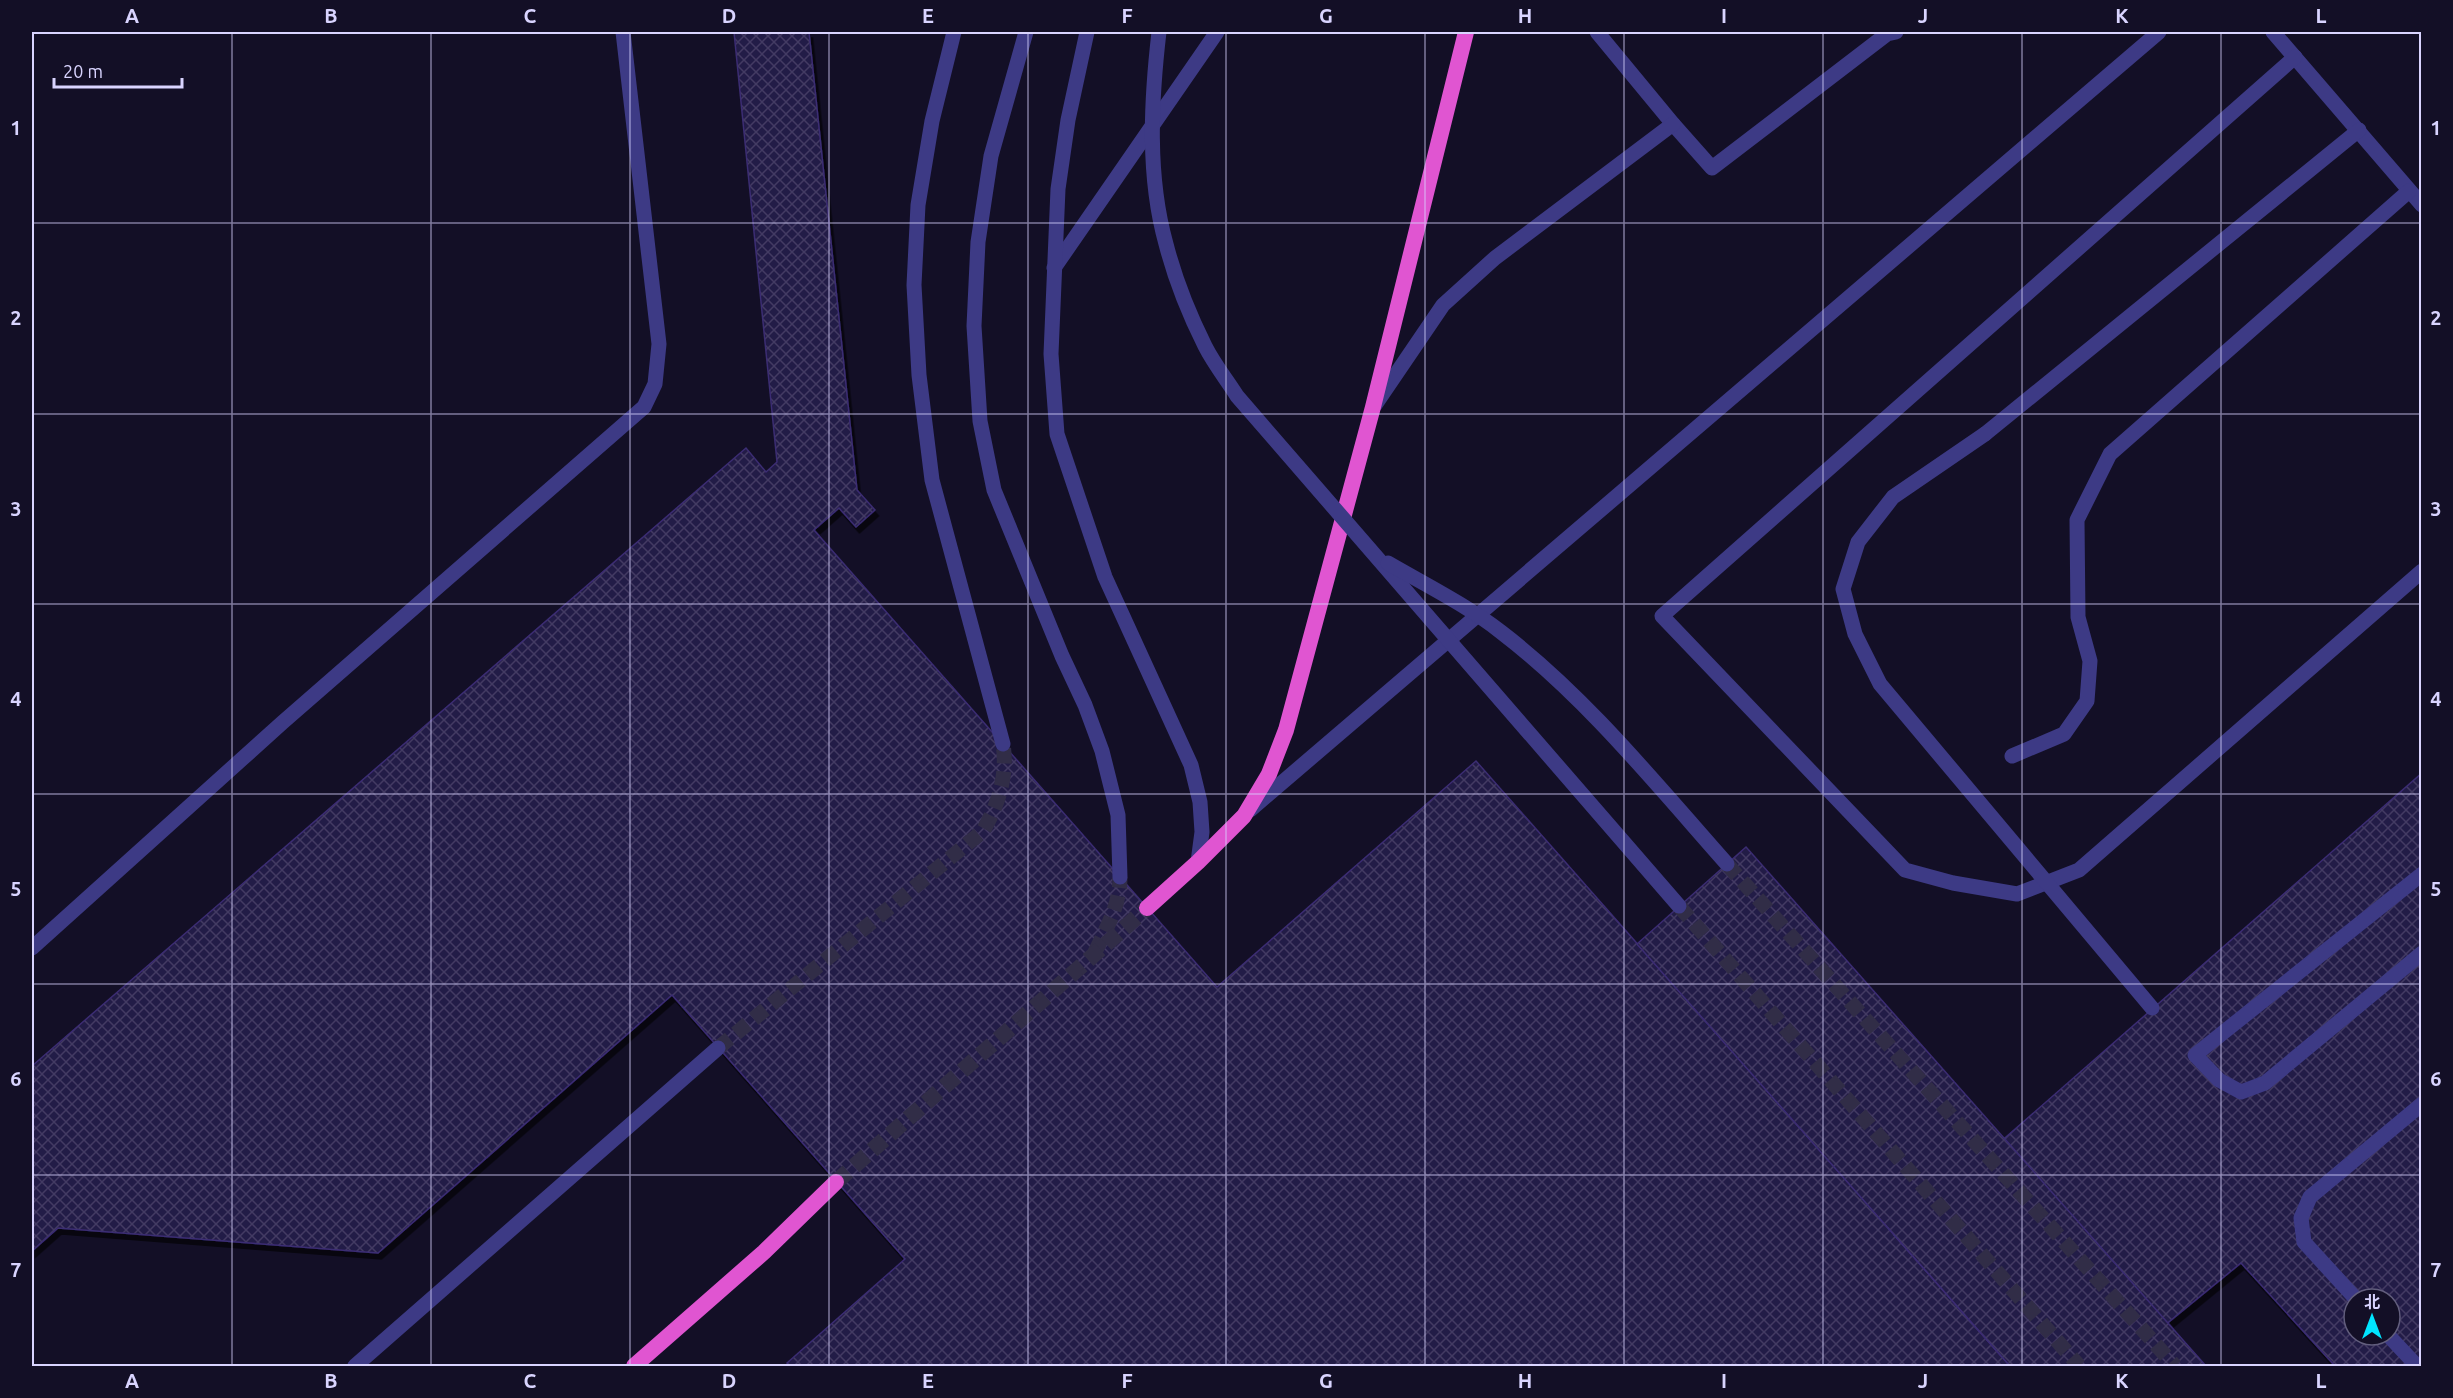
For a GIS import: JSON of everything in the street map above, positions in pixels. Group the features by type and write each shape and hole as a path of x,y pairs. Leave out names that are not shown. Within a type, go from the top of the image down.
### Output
{"highway":[{"path":"1147,908 1244,816 1269,774 1286,730 1373,407 1466,32"},
{"path":"634,1366 764,1252 836,1182"}],"street":[{"path":"32,948 283,722 644,407 655,384 659,344 623,32"},
{"path":"954,32 932,121 918,205 914,285 919,375 932,480 1003,744"},
{"path":"1026,32 992,156 978,242 974,326 980,421 994,490 1062,656 1085,705 1102,751 1118,815 1120,877"},
{"path":"1087,32 1068,120 1058,189 1051,354 1057,434 1106,577 1191,765 1200,802 1202,832 1198,862"},
{"path":"1159,32 1154,77 1153,121 1156,190 1165,244 1206,348 1237,396 1679,906"},
{"path":"1054,268 1217,32"},
{"path":"1597,32 1712,168 1887,34 1896,32"},
{"path":"1244,816 2159,32"},
{"path":"2273,32 2421,205"},
{"path":"2295,57 1662,616 1905,870 1953,883 2017,894 2079,870 2421,572"},
{"path":"1373,407 1443,305 1495,258 1673,124"},
{"path":"2152,1008 1880,684 1855,634 1843,589 1857,542 1893,497 1985,434 2359,130"},
{"path":"2012,756 2064,734 2087,701 2090,661 2078,617 2077,520 2110,454 2409,191"},
{"path":"1375,555 1500,631 1548,672 1608,732 1727,864"},
{"path":"2421,874 2195,1055 2219,1080 2241,1092 2265,1083 2421,953"},
{"path":"355,1366 718,1048"},
{"path":"2345,1287 2304,1242 2301,1218 2310,1197 2421,1104"},
{"path":"2399,1347 2417,1366"}],"building":[{"path":"734,32 809,32 857,490 875,510 856,527 839,508 814,530 1217,987 1476,761 2010,1366 790,1366 787,1363 905,1259 672,995 378,1253 58,1228 32,1251 32,1066 746,448 766,472 777,462"},
{"path":"2422,773 2422,1366 2335,1366 2241,1263 2115,1366 2010,1366 1894,1235"},
{"path":"1746,847 2206,1366 2010,1366 1637,944"}],"tunnel":[{"path":"718,1048 983,831 1001,790 1004,767 1003,744"},
{"path":"1727,864 2175,1366"},
{"path":"1095,952 1115,906 1120,877"},
{"path":"1679,906 2079,1366"},
{"path":"836,1182 1147,908"}]}
